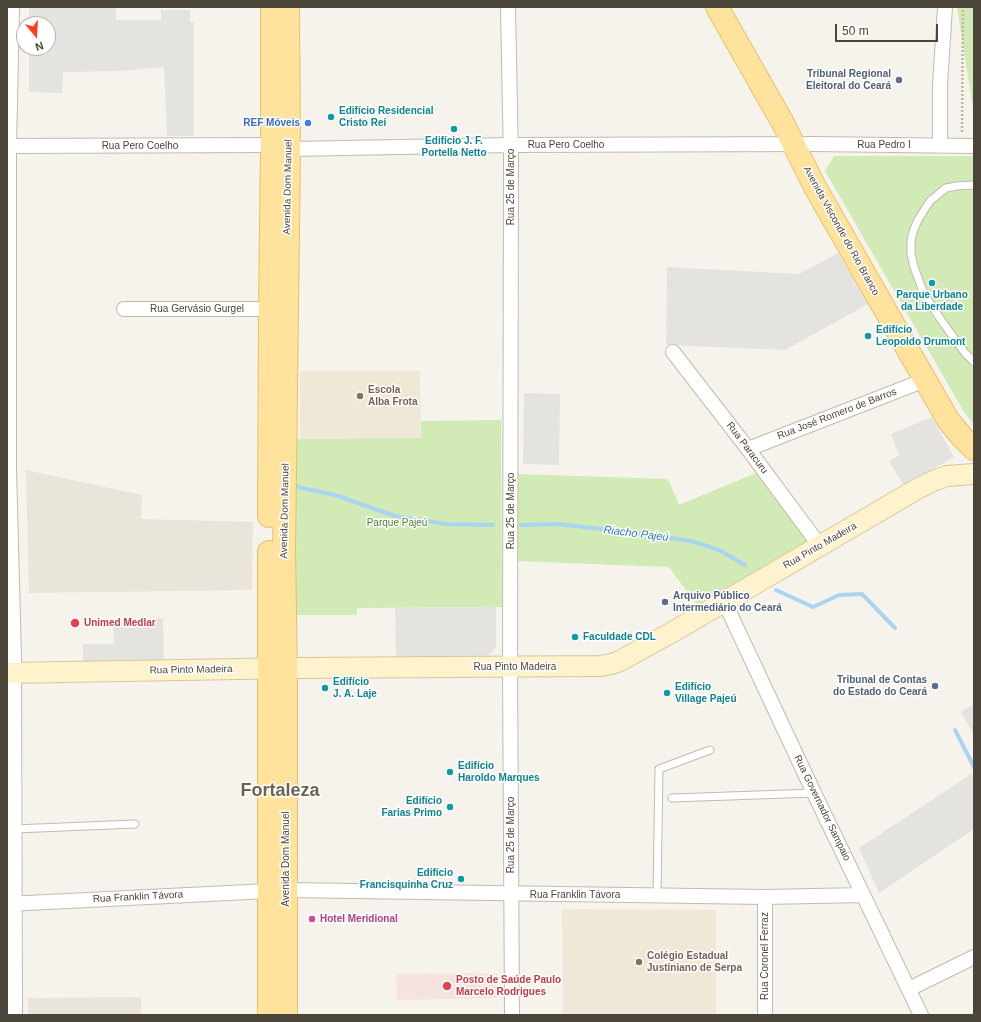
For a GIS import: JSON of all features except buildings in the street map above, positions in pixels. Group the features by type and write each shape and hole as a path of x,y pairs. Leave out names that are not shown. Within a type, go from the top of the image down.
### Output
{"main road":[{"name":"Avenida Dom Manuel","path":"272,7 281,147 284,551 277,668"},
{"name":"Avenida Dom Manuel","path":"286,1015 278,891 277,668 270,309 281,147 288,7"},
{"name":"Avenida Visconde do Rio Branco","path":"717,7 794,144 819,193 948,420 974,449"},
{"name":"Rua Pinto Madeira","path":"11,673 277,668 602,666 620,661 934,481 947,476 974,474"},
{"name":"Avenida Dom Manuel","path":"269,1015 278,891"}],"street":[{"path":"12,7 8,146 8,469 11,673 10,799 14,829 11,903 15,1015"},
{"name":"Rua 25 de Março","path":"508,7 510,145 512,1015"},
{"path":"940,146 940,85 945,7"},
{"name":"Rua Pero Coelho","path":"8,146 281,147 794,144"},
{"name":"Rua Pedro I","path":"794,144 968,146"},
{"name":"Rua Gervásio Gurgel","path":"124,309 270,309"},
{"name":"Rua Paracuru","path":"673,352 820,546"},
{"name":"Rua José Romero de Barros","path":"748,449 925,380"},
{"name":"Rua Governador Sampaio","path":"724,601 814,793 921,1015"},
{"name":"Rua Franklin Távora","path":"11,903 278,891 765,897 863,895"},
{"name":"Rua Coronel Ferraz","path":"765,897 765,1015"},
{"path":"909,989 974,957"}],"lane":[{"path":"974,185 946,188 930,201 918,220 911,240 911,254 914,268 924,294 965,353 974,362"},
{"path":"657,895 658,769 710,750"},
{"path":"672,798 814,793"},
{"path":"14,829 135,824"}],"path":[{"path":"963,7 968,146"}],"shaded area":[{"path":"116,7 116,20 161,20 161,10 190,10 190,22 194,23 194,136 167,136 164,67 120,71 63,72 62,93 29,92 29,56 56,56 56,16 29,16 29,8"},
{"path":"838,253 868,304 785,350 666,345 667,267 799,274"},
{"name":"Escola Alba Frota","path":"300,371 420,371 421,438 300,439"},
{"path":"524,393 560,394 559,465 523,464"},
{"path":"932,417 954,457 904,486 889,461 899,455 891,434"},
{"path":"26,470 142,495 141,519 253,522 252,590 29,593"},
{"path":"496,607 496,647 488,656 396,657 395,608"},
{"path":"163,618 164,661 83,663 83,644 114,644 113,622"},
{"path":"974,704 974,735 961,712"},
{"path":"971,774 974,779 974,829 879,893 859,848"},
{"name":"Colégio Estadual Justiniano de Serpa","path":"562,909 716,910 716,1015 563,1015"},
{"name":"Posto de Saúde Paulo Marcelo Rodrigues","path":"497,973 497,998 397,1000 396,974"},
{"path":"141,997 141,1015 28,1015 28,998"}],"green space":[{"path":"957,7 974,7 974,134 973,108"},
{"name":"Parque Urbano da Liberdade","path":"834,156 974,156 974,425 964,412 825,171"},
{"name":"Parque Pajeú","path":"501,420 502,607 357,608 357,615 293,615 292,439 421,438 421,421"},
{"path":"756,473 808,541 697,605 669,567 516,561 517,474 668,479 679,505"}],"waterway":[{"name":"Riacho Pajeú","path":"293,486 335,495 395,516 445,524 493,525"},
{"name":"Riacho Pajeú","path":"521,525 558,524 691,541 719,550 745,565"},
{"name":"Riacho Pajeú","path":"776,590 813,607 839,595 862,594 895,628"},
{"name":"Riacho Pajeú","path":"955,730 974,767"}],"place":[{"name":"Tribunal Regional Eleitoral do Ceará","path":"899,80"},
{"name":"Edifício Residencial Cristo Rei","path":"331,117"},
{"name":"REF Móveis","path":"308,123"},
{"name":"Edifício J. F. Portella Netto","path":"454,129"},
{"name":"Parque Urbano da Liberdade","path":"932,283"},
{"name":"Edifício Leopoldo Drumont","path":"868,336"},
{"name":"Escola Alba Frota","path":"360,396"},
{"name":"Arquivo Público Intermediário do Ceará","path":"665,602"},
{"name":"Unimed Medlar","path":"75,623"},
{"name":"Faculdade CDL","path":"575,637"},
{"name":"Tribunal de Contas do Estado do Ceará","path":"935,686"},
{"name":"Edifício J. A. Laje","path":"325,688"},
{"name":"Edifício Village Pajeú","path":"667,693"},
{"name":"Edifício Haroldo Marques","path":"450,772"},
{"name":"Edifício Farias Primo","path":"450,807"},
{"name":"Edifício Francisquinha Cruz","path":"461,879"},
{"name":"Hotel Meridional","path":"312,919"},
{"name":"Colégio Estadual Justiniano de Serpa","path":"639,962"},
{"name":"Posto de Saúde Paulo Marcelo Rodrigues","path":"447,986"}],"district":[{"name":"Fortaleza","path":"280,791"}]}
